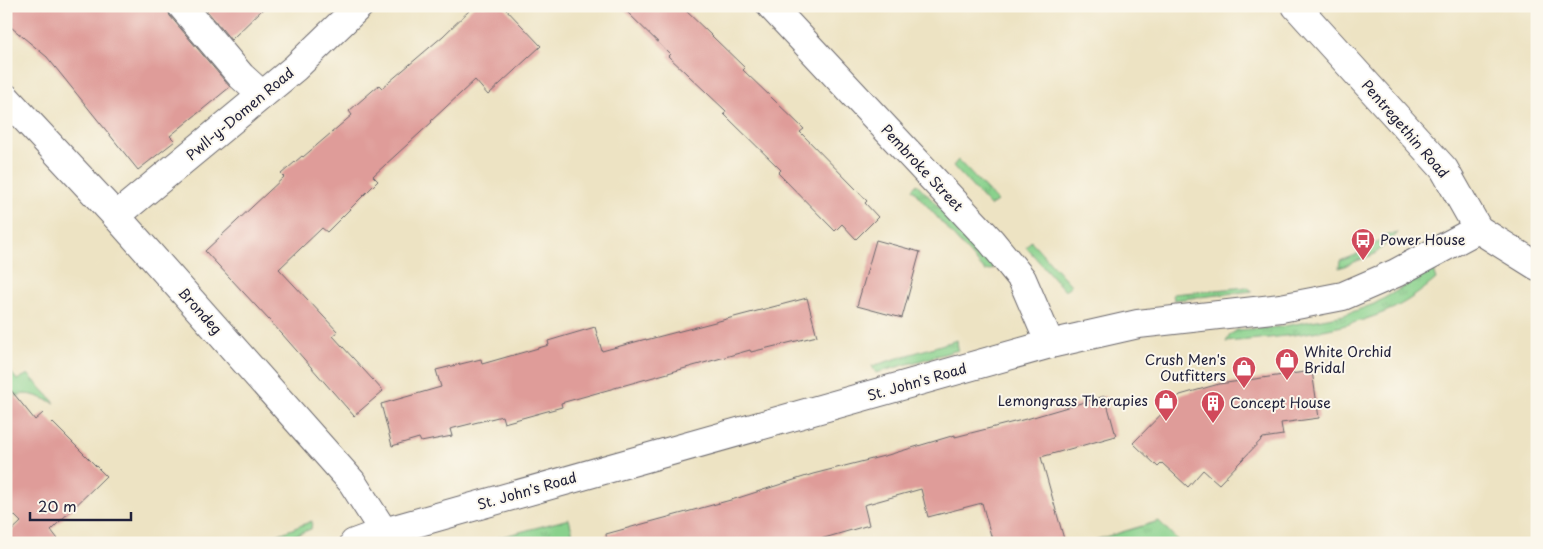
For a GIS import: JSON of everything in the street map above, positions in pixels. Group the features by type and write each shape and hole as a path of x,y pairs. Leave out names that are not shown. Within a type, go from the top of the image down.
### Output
{"street":[{"path":"182,6 241,76 262,96"},
{"name":"Pwll-y-Domen Road","path":"116,216 296,68 359,6"},
{"name":"Pembroke Street","path":"771,6 991,241 1022,279 1050,344"},
{"name":"Pentregethin Road","path":"1296,6 1444,169 1478,228 1537,266"},
{"name":"Brondeg","path":"6,98 116,216 352,482 384,532"},
{"name":"St. John's Road","path":"354,543 384,532 1050,344 1138,324 1281,308 1343,296 1396,273 1478,228"}],"green space":[{"path":"958,160 997,201 990,206 953,166"},
{"path":"917,184 990,261 994,269 985,271 912,189"},
{"path":"1398,233 1375,254 1339,268 1340,261 1367,250 1384,236"},
{"path":"1031,241 1071,285 1065,291 1026,247"},
{"path":"1433,270 1436,279 1411,298 1394,308 1354,323 1312,332 1226,342 1230,335 1237,330 1279,327 1344,315 1374,304"},
{"path":"1247,287 1252,291 1174,300 1173,294"},
{"path":"957,340 958,350 876,373 872,366"},
{"path":"6,366 17,380 28,374 55,403 25,394 6,402"},
{"path":"569,519 575,543 478,543"},
{"path":"312,521 311,529 275,543 257,543"},
{"path":"1159,521 1180,543 1085,543"}],"building":[{"path":"6,6 167,6 170,16 230,87 170,136 175,141 138,170 47,57 6,23"},
{"path":"203,6 266,6 231,40"},
{"path":"474,6 503,6 541,46 488,95 475,80 373,176 378,181 327,232 322,228 279,269 338,332 333,336 383,391 354,416 282,334 205,251 284,177 281,174 352,115 349,111 379,85 382,88 443,36"},
{"path":"621,6 681,6 804,129 800,132 856,189 867,201 865,203 878,217 856,239 842,224 835,231 778,173 781,170 724,114 726,111 668,56 670,54"},
{"path":"876,240 920,252 902,318 857,306"},
{"path":"807,298 817,336 751,352 750,350 561,403 562,407 504,423 502,416 450,429 452,436 421,442 419,438 392,446 381,404 441,387 436,370 481,359 482,364 549,345 548,341 595,327 602,351"},
{"name":"Concept House","path":"1312,371 1319,418 1281,423 1283,435 1263,438 1219,484 1203,470 1188,487 1162,463 1158,467 1133,443 1180,395 1219,384"},
{"path":"6,384 35,420 43,413 106,476 51,530 61,543 6,543 6,536 21,522 6,507"},
{"path":"1105,396 1116,436 1041,457 1064,539 1049,543 993,543 982,503 928,517 921,489 864,505 869,525 807,543 607,543 606,534 738,498 813,474 888,455 955,435 955,437 1030,418"}],"place":[{"name":"Power House","path":"1363,261"},
{"name":"White Orchid Bridal","path":"1287,381"},
{"name":"Crush Men's Outfitters","path":"1244,389"},
{"name":"Lemongrass Therapies","path":"1166,422"},
{"name":"Concept House","path":"1213,424"}]}
